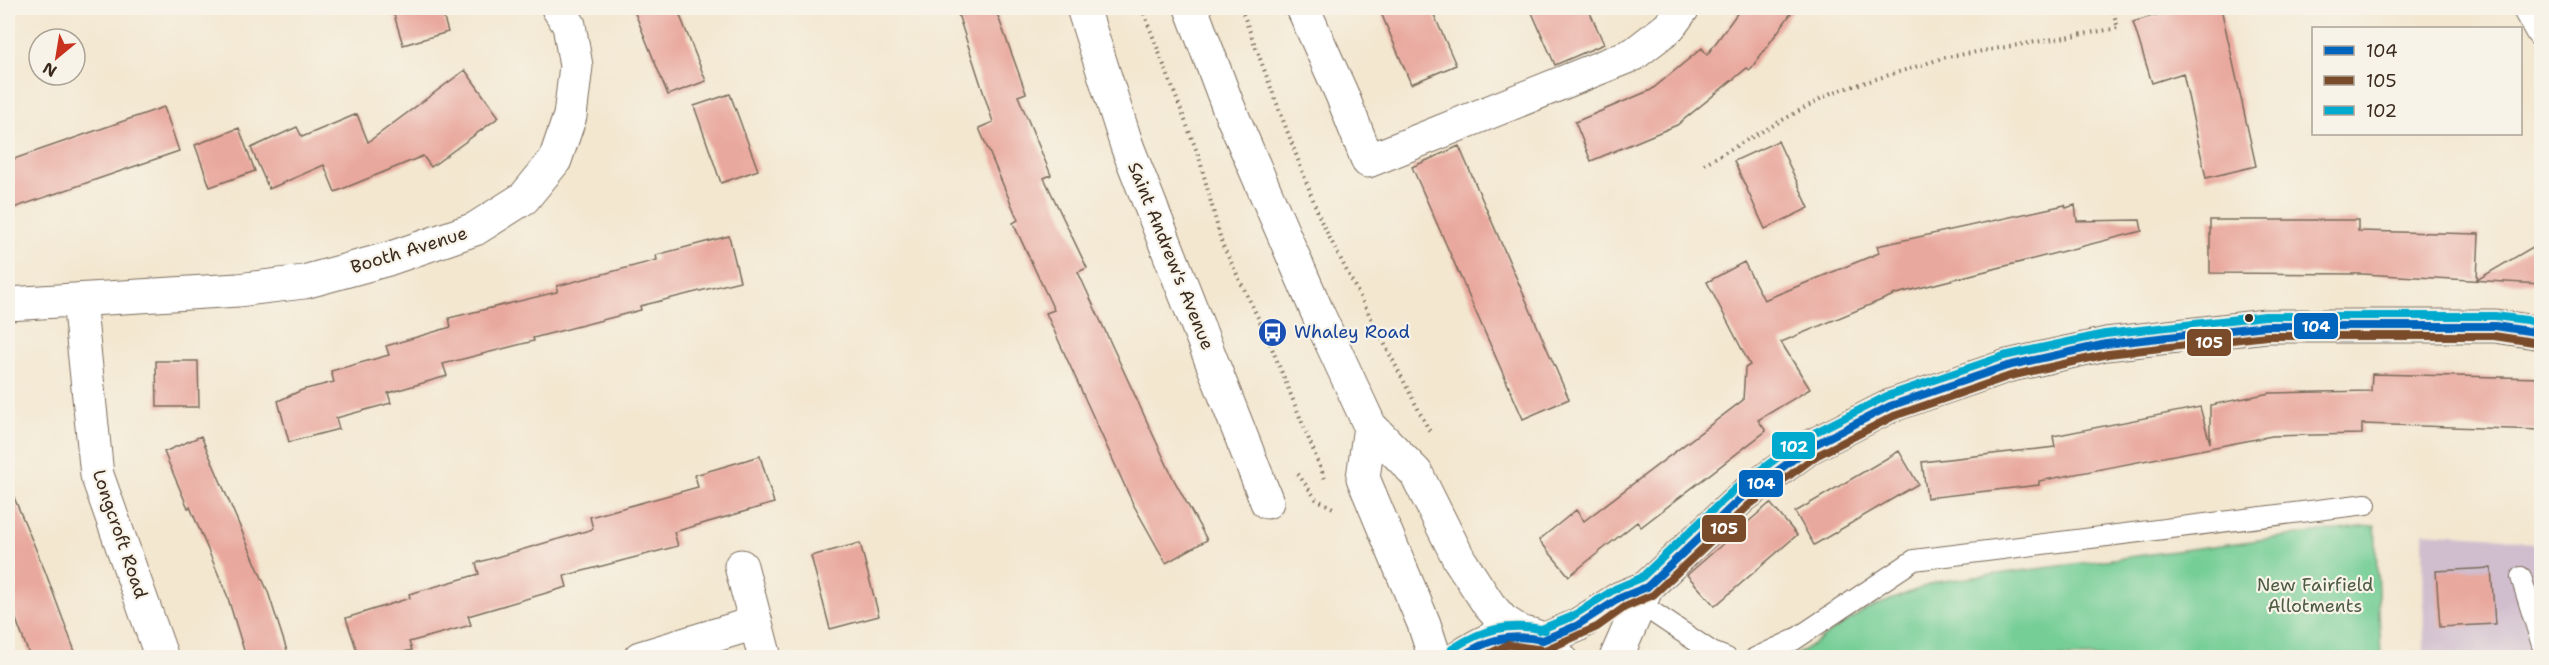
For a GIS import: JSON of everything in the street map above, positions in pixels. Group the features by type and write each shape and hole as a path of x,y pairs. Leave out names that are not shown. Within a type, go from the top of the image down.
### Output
{"street":[{"name":"Booth Avenue","path":"8,304 238,290 304,282 388,259 476,229 524,198 555,160 570,116 576,66 568,25 558,8"},
{"name":"Saint Andrew's Avenue","path":"1083,8 1127,147 1267,502"},
{"path":"1191,8 1228,106 1318,316 1370,426 1416,473 1459,560 1489,605 1503,621 1543,644"},
{"path":"1303,8 1342,95 1368,161 1634,54 1669,27 1683,8"},
{"path":"2529,8 2541,31"},
{"name":"Longcroft Road","path":"79,300 97,476 162,657"},
{"path":"1458,657 1493,638 1508,634 1543,644 1638,595 1742,496 1810,447 1890,406 2007,366 2106,344 2266,326 2495,326 2541,333"},
{"path":"1370,426 1363,478 1424,624 1435,657"},
{"path":"741,566 765,657"},
{"path":"1616,657 1638,595"},
{"path":"640,657 755,623"}],"lane":[{"path":"1755,657 1794,640 1914,560 2366,504"},
{"path":"2521,577 2541,645"},
{"path":"1638,595 1712,652 1727,657"}],"path":[{"path":"1142,8 1199,157 1222,244 1267,336 1329,489"},
{"path":"1241,8 1321,220 1433,438"},
{"path":"1704,164 1831,93 1947,57 2118,28 2112,8"},
{"path":"1334,500 1338,510"}],"shaded area":[{"path":"2423,532 2500,537 2541,546 2541,657 2424,657"}],"green space":[{"name":"New Fairfield Allotments","path":"2375,525 2381,657 1793,657 1865,610 1936,582"}],"building":[{"path":"392,8 441,8 448,32 403,45"},
{"path":"633,8 677,8 706,81 668,95"},
{"path":"956,8 995,8 1026,93 1018,96 1051,175 1044,178 1087,268 1078,272 1173,478 1207,540 1166,563 1133,504 1046,313 1054,310 1013,223 1018,220 979,128 993,122"},
{"path":"1379,8 1431,8 1456,65 1411,84"},
{"path":"1530,8 1588,8 1604,44 1555,65"},
{"path":"1741,8 1795,8 1750,70 1747,68 1677,125 1591,161 1575,122 1651,90 1702,48 1707,55"},
{"path":"2178,8 2221,8 2256,166 2206,178 2183,73 2152,83 2133,22"},
{"path":"465,70 499,117 431,167 423,156 335,192 324,165 269,189 251,148 297,127 302,137 357,114 368,142"},
{"path":"730,94 758,170 721,183 694,106"},
{"path":"164,107 179,151 8,210 8,161"},
{"path":"239,128 255,171 210,187 195,145"},
{"path":"1778,141 1809,208 1765,229 1734,161"},
{"path":"1459,146 1569,399 1523,419 1412,167"},
{"path":"2065,205 2066,208 2075,205 2077,221 2140,220 2142,231 1896,294 1781,342 1810,389 1758,420 1766,431 1641,527 1637,522 1569,576 1539,540 1576,510 1584,521 1743,400 1745,368 1750,365 1707,282 1744,262 1764,300 1879,253 1877,246"},
{"path":"2210,220 2358,220 2358,231 2479,234 2477,280 2541,242 2541,284 2363,274 2210,273"},
{"path":"729,236 740,281 640,306 641,310 443,364 447,376 388,393 391,403 336,418 339,429 289,442 278,401 302,390 334,382 331,371 389,355 386,346 451,327 449,318 557,292 557,286 657,260 656,255"},
{"path":"156,361 198,361 199,407 157,407"},
{"path":"2372,374 2541,378 2541,430 2362,424 2362,434 2272,436 2039,481 2039,485 1927,498 1922,462 2055,447 2053,436 2200,407 2210,443 2210,405 2270,393 2371,391"},
{"path":"201,436 268,592 289,657 246,657 227,595 164,452"},
{"path":"1899,451 1918,484 1814,545 1795,512"},
{"path":"760,456 774,503 674,532 678,546 564,576 567,587 468,616 471,625 409,642 412,650 386,657 359,657 346,618 410,598 409,594 479,574 476,563 593,529 590,517 698,487 695,475"},
{"path":"8,483 45,571 77,657 30,657 8,598"},
{"path":"1770,503 1797,535 1715,606 1687,575"},
{"path":"860,543 879,616 830,629 811,556"},
{"path":"2491,568 2495,624 2440,627 2436,571"}],"transit line":[{"name":"102","path":"1539,630 1571,617 1615,589 1641,578 1735,489 1804,438 1887,396 2004,356 2105,334 2265,316 2495,316 2542,322"},
{"name":"104","path":"1543,640 1576,626 1620,598 1647,587 1742,497 1810,447 1890,406 2007,366 2106,344 2266,326 2495,326 2542,333"},
{"name":"105","path":"1480,658 1508,645 1545,650 1597,627 1625,607 1653,595 1749,505 1816,456 1894,416 2010,376 2108,354 2267,336 2494,336 2540,343"},
{"name":"102","path":"1452,649 1475,636 1497,629 1520,627 1545,630"},
{"name":"104","path":"1459,658 1479,646 1499,639 1520,637 1543,640"}],"place":[{"name":"Whaley Road","path":"1273,332"}]}
